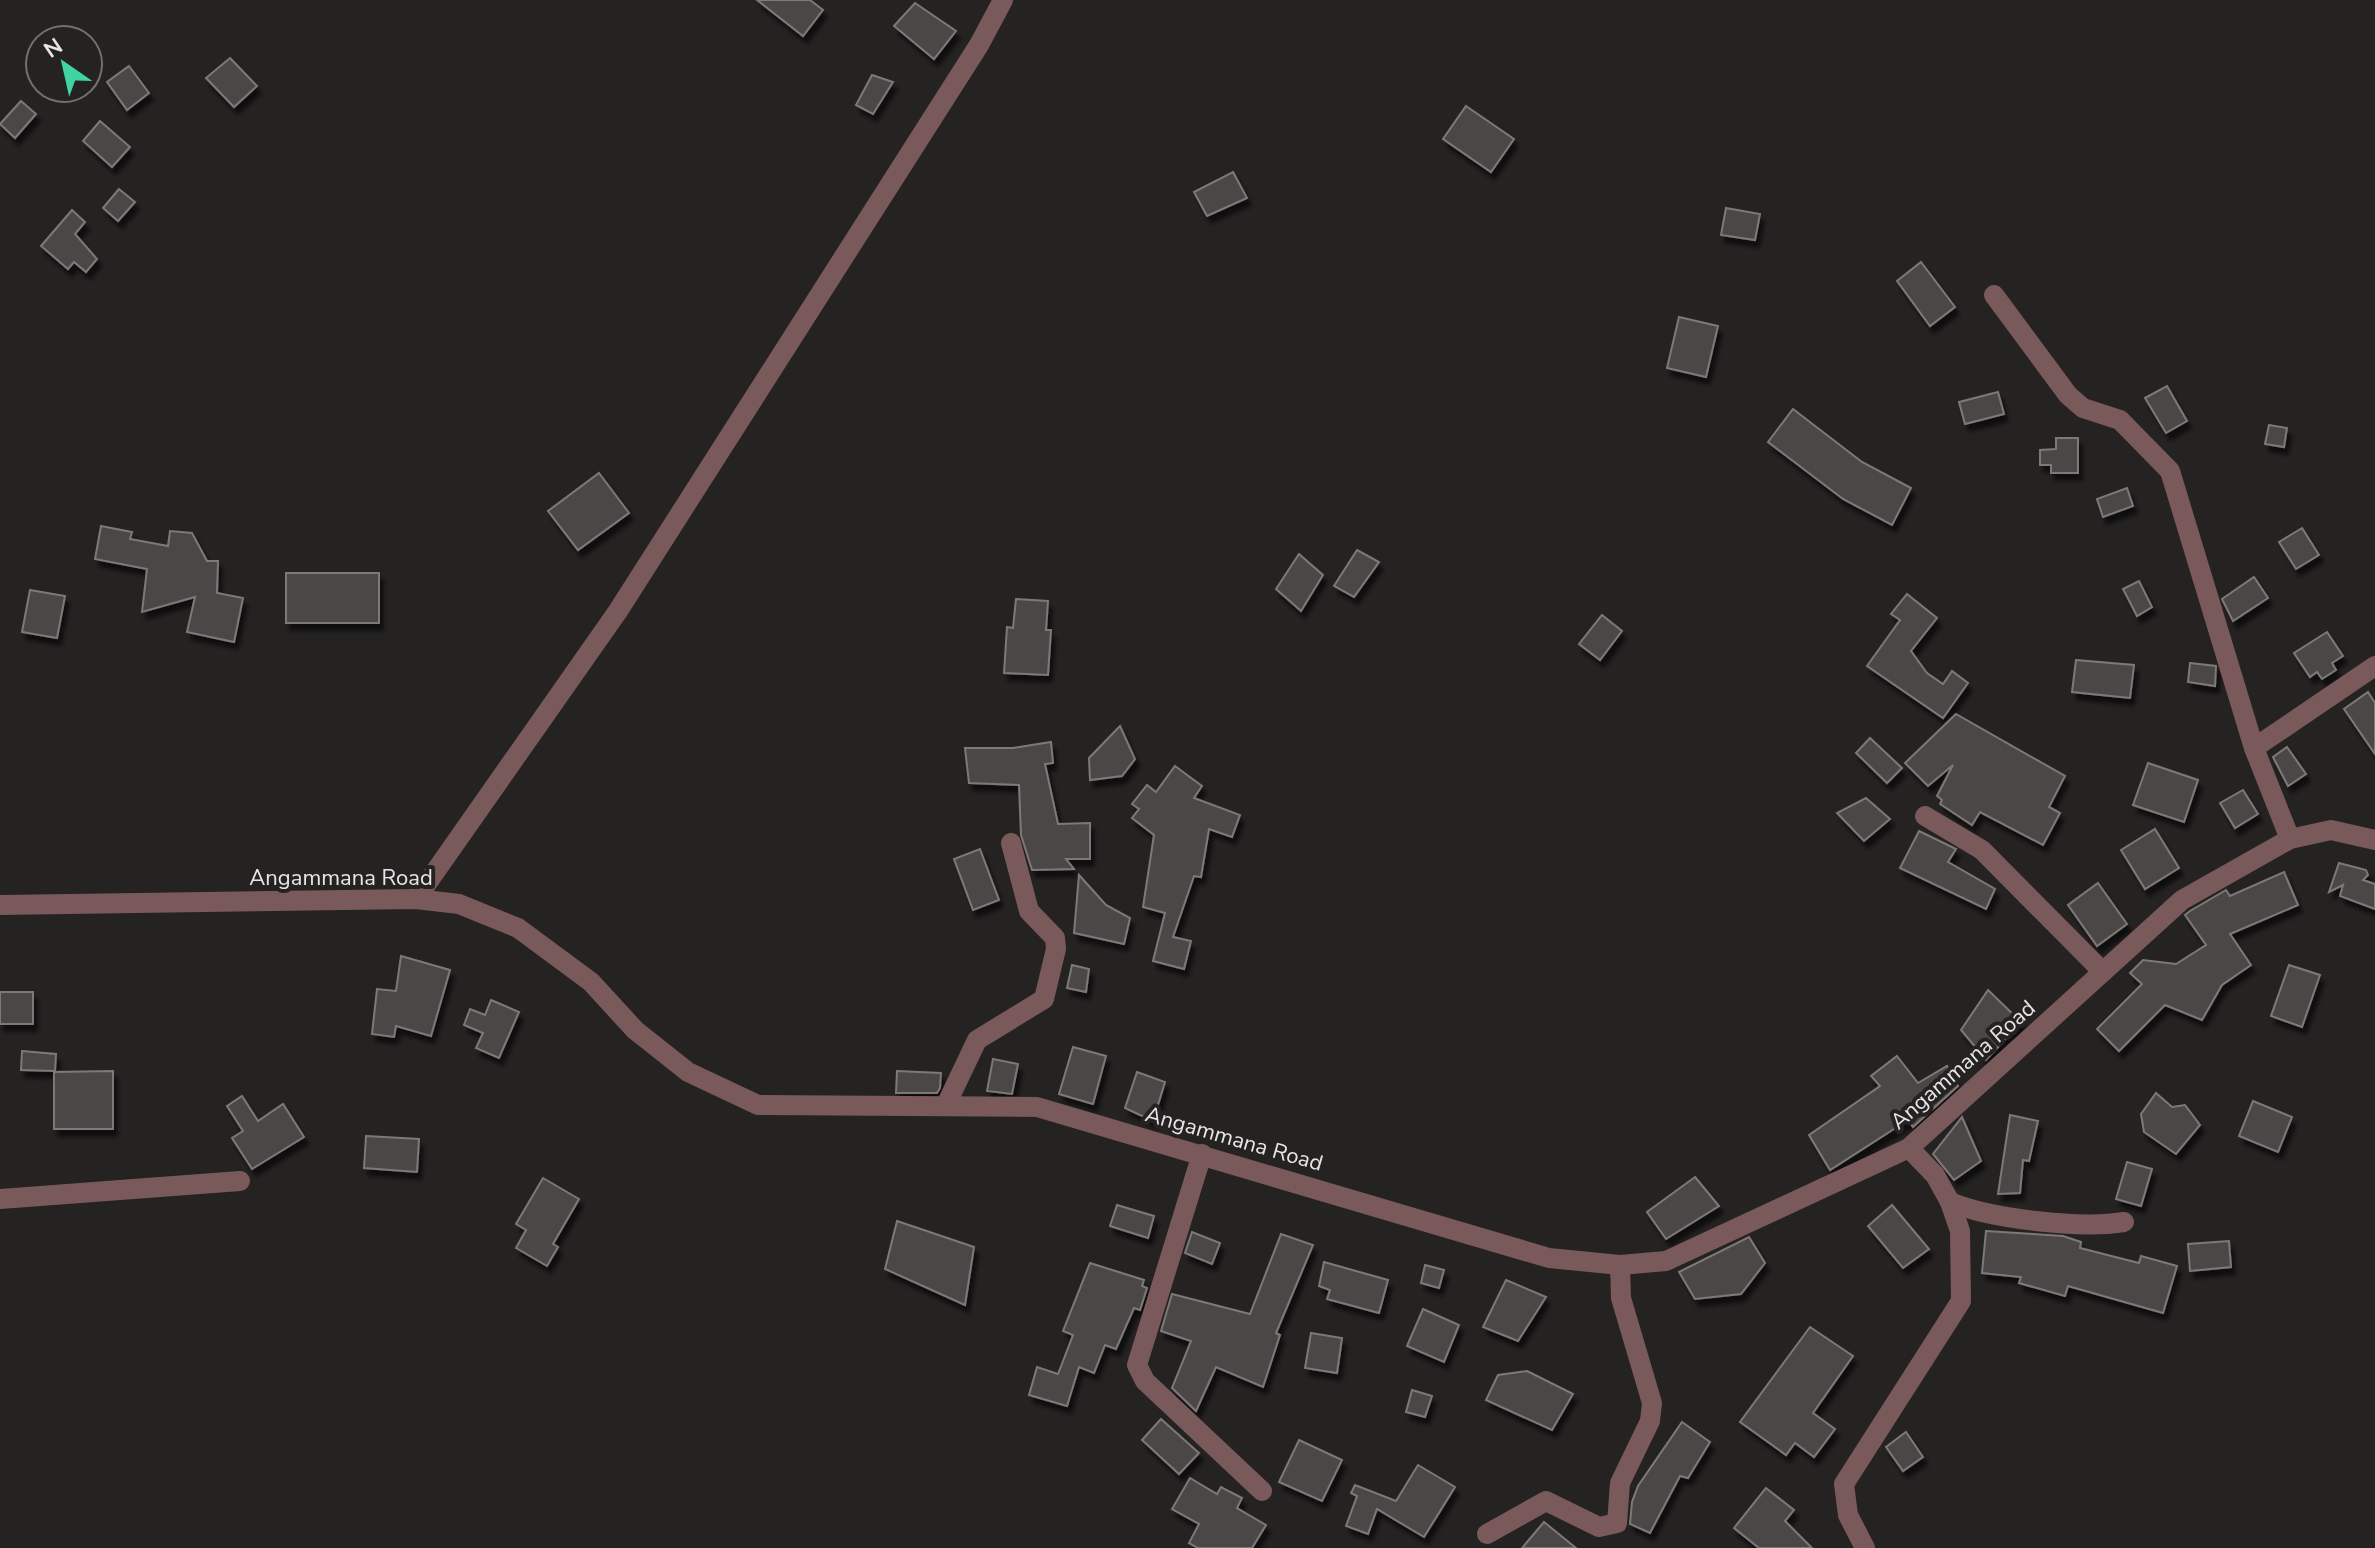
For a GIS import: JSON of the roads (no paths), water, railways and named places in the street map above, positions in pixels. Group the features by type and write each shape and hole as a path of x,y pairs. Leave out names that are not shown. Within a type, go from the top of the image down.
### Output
{"street":[{"path":"416,899 618,611 979,45 1003,0"},
{"path":"1994,295 2068,395 2083,408 2120,420 2170,471 2254,748 2290,839"},
{"path":"2254,748 2375,666"},
{"path":"1925,816 1982,850 2103,972"},
{"name":"Angammana Road","path":"0,905 416,899 459,904 518,928 591,982 635,1030 688,1072 758,1105 1037,1107 1549,1258 1620,1265 1666,1261 1909,1148 2182,900 2290,839 2331,830 2375,840"},
{"path":"946,1105 977,1040 1044,999 1056,949 1055,938 1029,911 1011,843"},
{"path":"1865,1548 1848,1515 1844,1484 1961,1301 1960,1231 1950,1202 1935,1175 1909,1148"},
{"path":"1202,1154 1137,1365 1145,1381 1262,1491"},
{"path":"0,1199 240,1181"},
{"path":"1950,1202 1974,1212 2101,1226 2124,1222"},
{"path":"1487,1534 1546,1501 1599,1527 1617,1523 1620,1483 1650,1421 1652,1403 1621,1298 1620,1265"}]}
